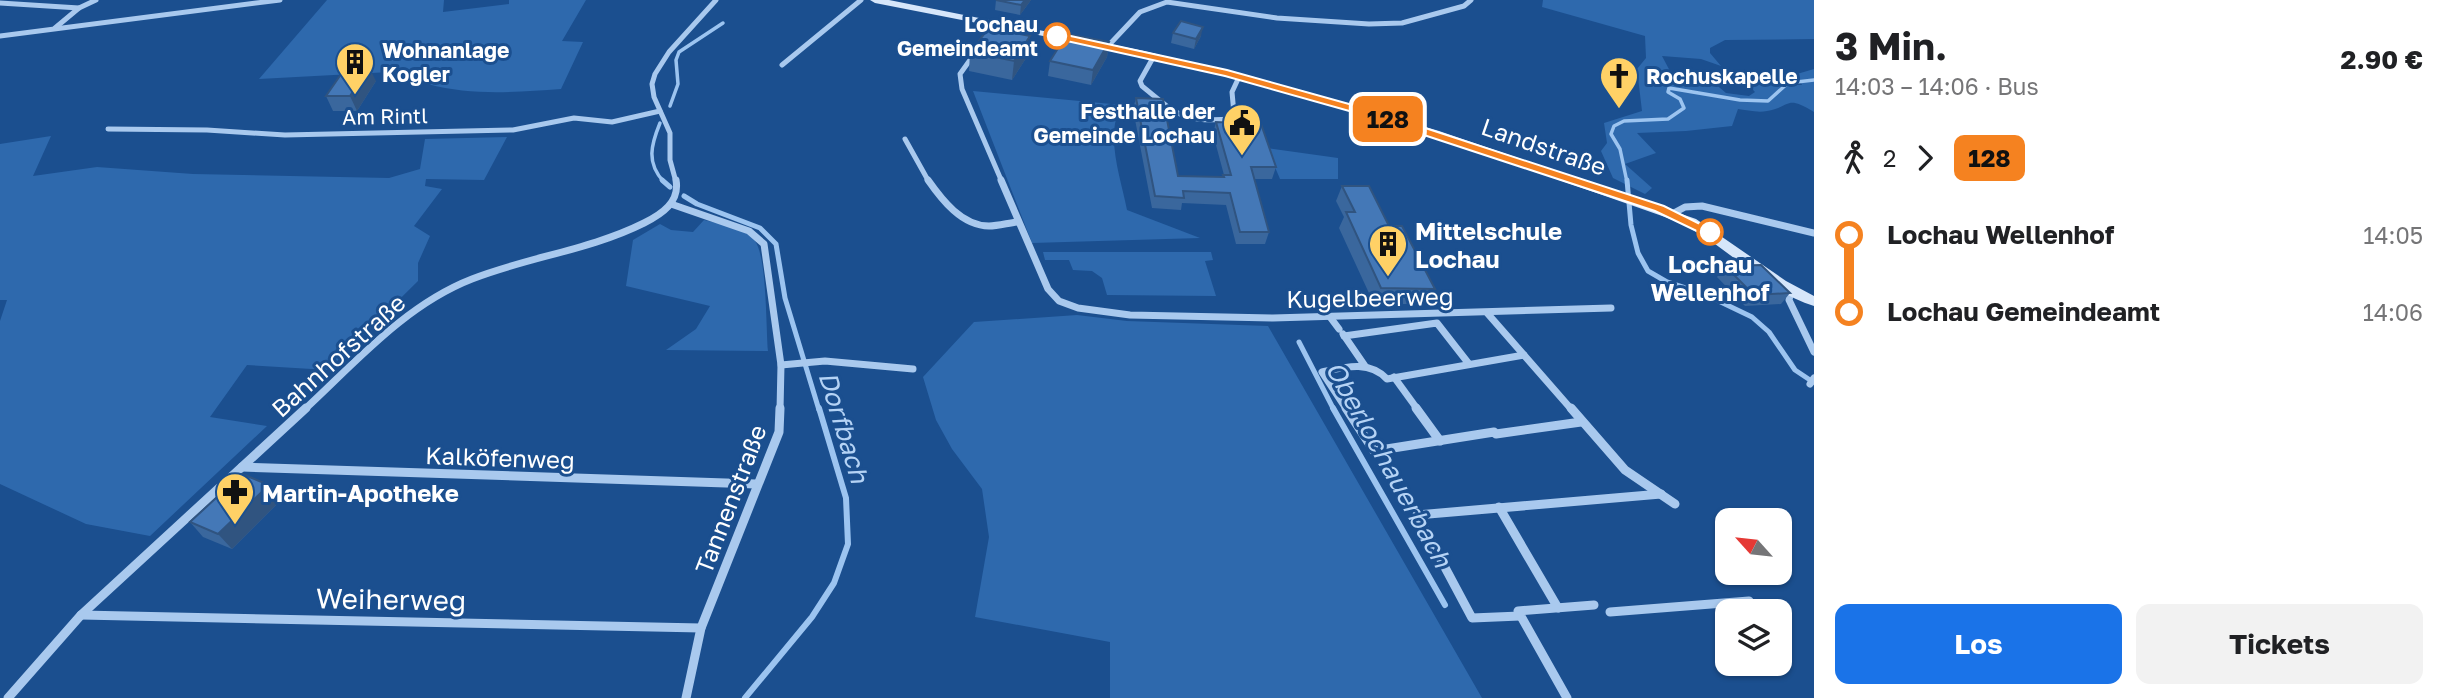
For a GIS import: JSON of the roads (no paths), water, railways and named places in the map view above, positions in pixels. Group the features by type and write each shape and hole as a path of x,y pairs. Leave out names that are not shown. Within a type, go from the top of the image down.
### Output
{"main road":[{"name":"Landstraße","path":"875,0 992,28 1154,56 1239,77 1435,133 1672,214 1710,232 1764,276 1814,301"}],"street":[{"path":"55,29 79,9 96,0"},
{"path":"0,36 280,0"},
{"path":"671,204 676,197 677,187 670,159 671,138 653,91 656,71 662,59 716,0"},
{"path":"782,65 861,0"},
{"path":"1108,46 1140,12 1167,2 1277,18 1369,24 1402,23 1464,6 1472,0"},
{"path":"0,3 79,9"},
{"path":"905,139 918,166 953,211 987,226 1017,222 962,89 960,74 982,43"},
{"path":"1154,56 1140,81 1155,99 1179,116 1205,121 1231,119 1234,114 1232,92 1239,77"},
{"name":"Am Rintl","path":"108,129 207,130 285,135 513,130 575,118 612,122 660,111"},
{"name":"Tannenstraße","path":"671,204 749,231 764,244 781,365 779,432 773,452 756,484 701,628 686,698"},
{"name":"Bahnhofstraße","path":"8,698 81,615 403,319 434,298 502,267 628,232 658,216 671,204"},
{"path":"1672,214 1685,208 1702,206 1814,233"},
{"name":"Kugelbeerweg","path":"1017,222 1048,289 1059,301 1110,314 1330,317 1611,308"},
{"path":"1791,291 1789,300 1814,352"},
{"path":"1488,314 1625,470 1675,504"},
{"path":"1330,317 1365,366"},
{"path":"1342,333 1437,323 1469,364"},
{"path":"1524,355 1387,379 1381,371 1365,366 1322,372 1374,451 1581,422"},
{"path":"781,365 825,362 913,369"},
{"path":"1394,377 1440,441"},
{"name":"Kalköfenweg","path":"242,467 756,484"},
{"path":"1520,616 1472,618 1416,515 1661,495"},
{"path":"1499,507 1558,608"},
{"path":"1610,612 1715,604"},
{"path":"1567,698 1518,611 1594,606"},
{"name":"Weiherweg","path":"81,615 701,628"}],"waterway":[{"name":"Dorfbach","path":"670,106 678,84 676,60 679,52 723,23"},
{"path":"1627,182 1620,149 1611,134 1614,126 1624,121 1668,119 1684,108 1680,99 1668,92 1669,88 1740,100 1768,101 1788,83 1814,80"},
{"name":"Dorfbach","path":"660,123 654,139 652,161 663,181"},
{"path":"1627,180 1631,225 1638,253 1648,271 1667,282 1704,294 1752,317 1769,332 1795,370 1813,382"},
{"name":"Dorfbach","path":"663,181 670,187"},
{"name":"Dorfbach","path":"684,196 697,204 760,228 776,244 785,298 819,410"},
{"name":"Oberlochauerbach","path":"1299,342 1334,410"},
{"name":"Dorfbach","path":"745,698 812,617 834,583 848,544 846,498 819,408"},
{"name":"Oberlochauerbach","path":"1333,408 1445,605"}],"place":[{"name":"Lochau Gemeindeamt","path":"1057,36"},
{"name":"Wohnanlage Kogler","path":"355,96"},
{"name":"Rochuskapelle","path":"1619,110"},
{"name":"Festhalle der Gemeinde Lochau","path":"1242,157"},
{"name":"Lochau Wellenhof","path":"1710,232"},
{"name":"Mittelschule Lochau","path":"1388,278"},
{"name":"Martin-Apotheke","path":"235,526"}]}
